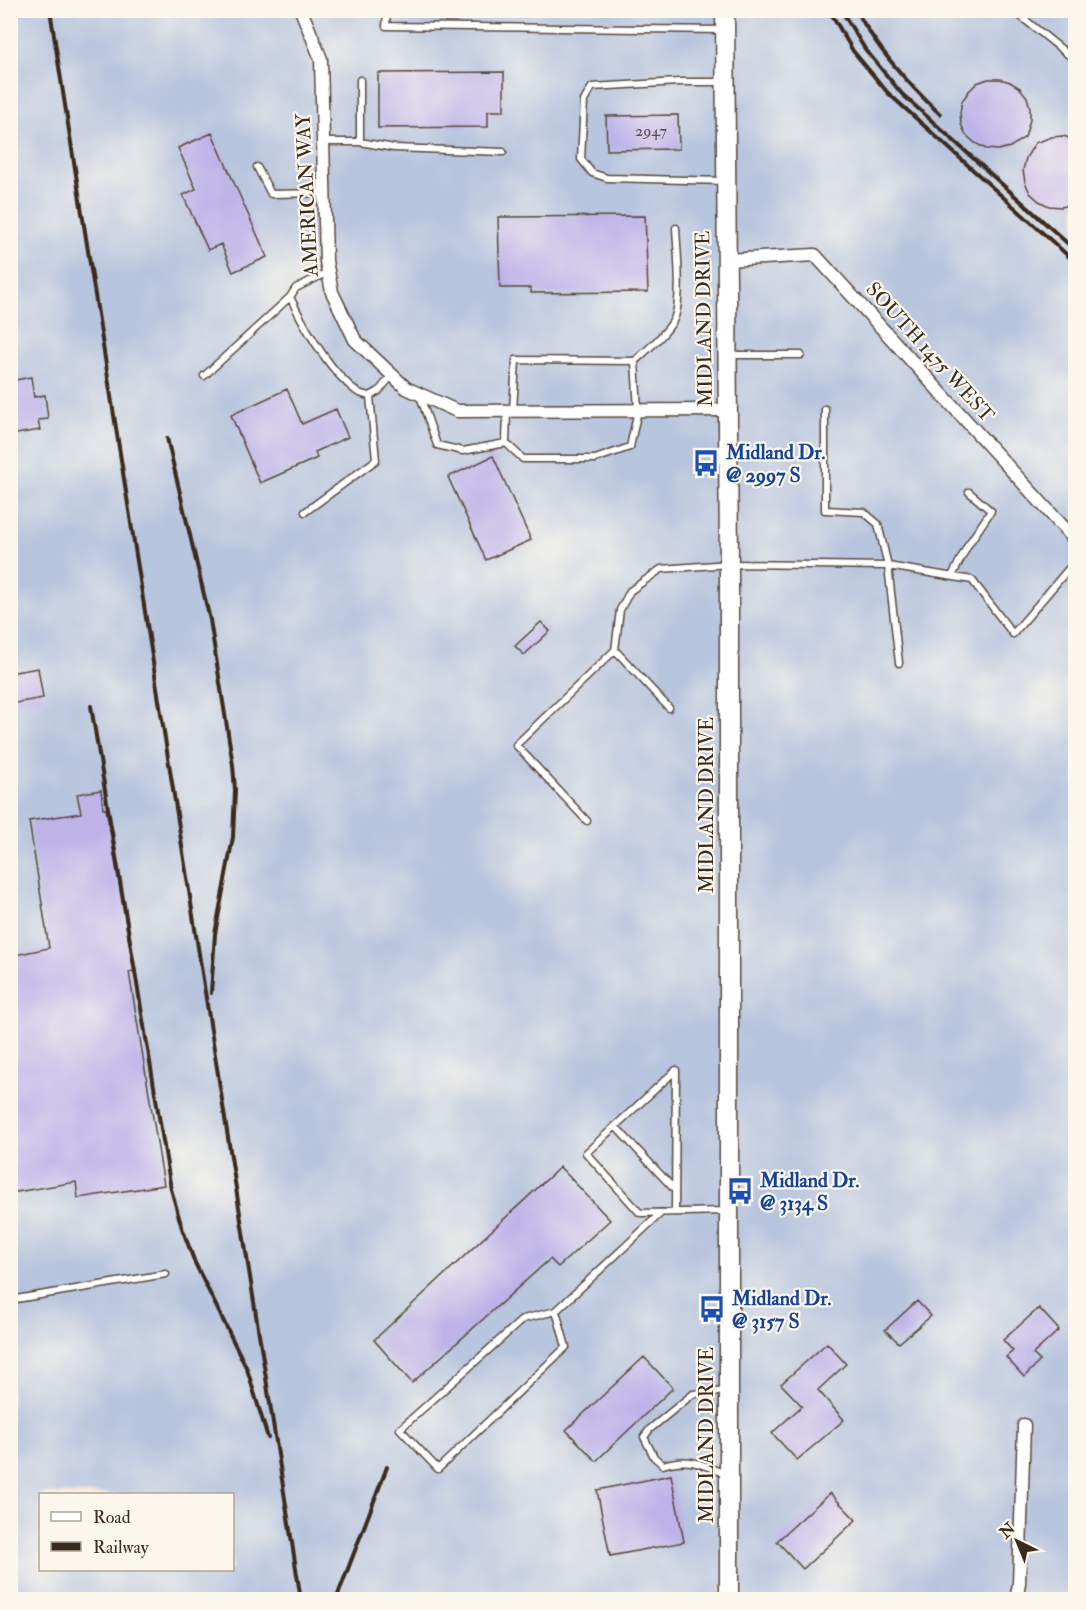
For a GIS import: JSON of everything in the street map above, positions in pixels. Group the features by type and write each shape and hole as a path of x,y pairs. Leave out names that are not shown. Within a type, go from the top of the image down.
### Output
{"street":[{"name":"MIDLAND DRIVE","path":"724,10 729,564 729,1599"},
{"name":"AMERICAN WAY","path":"302,11 321,59 324,193 328,272 332,292 356,340 392,375 406,388 457,411 727,410"},
{"name":"SOUTH 1475 WEST","path":"726,260 815,255 1076,541"},
{"path":"1016,1599 1019,1584 1024,1425"}],"lane":[{"path":"387,10 386,26 724,30"},
{"path":"1013,10 1076,60"},
{"path":"360,80 360,142"},
{"path":"724,82 592,87 584,101 581,159 592,173 607,178 725,181"},
{"path":"323,142 360,142 394,148 503,152"},
{"path":"10,145 10,153"},
{"path":"257,166 270,194 324,193"},
{"path":"506,443 516,360 635,361 665,332 675,318 678,296 676,228"},
{"path":"204,376 290,297 296,288 328,272"},
{"path":"290,297 325,357 358,393 369,396 379,391 392,375"},
{"path":"727,355 801,355"},
{"path":"506,443 523,459 595,459 630,447 638,410 635,361"},
{"path":"420,395 437,446 463,451 506,443"},
{"path":"305,512 376,460 369,396"},
{"path":"825,409 825,510 864,512 878,524 888,566 899,663"},
{"path":"952,576 968,545 991,512 969,492"},
{"path":"1065,530 1076,520"},
{"path":"587,821 516,746 615,650 620,610 630,591 662,569 729,564 888,566 952,576 972,580 1013,634 1071,566"},
{"path":"615,650 669,708"},
{"path":"675,1212 676,1070 586,1153 639,1213 729,1211"},
{"path":"615,1126 675,1189"},
{"path":"556,1311 566,1347 438,1469 400,1429 523,1318 556,1311 661,1213"},
{"path":"10,1300 166,1274"},
{"path":"729,1391 693,1395 650,1429 644,1437 654,1458 663,1465 694,1461 729,1475"}],"shaded area":[{"path":"11,11 1075,11 1075,1599 11,1600"}],"building":[{"path":"504,72 504,111 488,111 488,127 378,128 378,73"},
{"path":"988,79 1000,79 1020,88 1027,97 1030,108 1030,120 1025,137 1010,147 998,150 986,149 975,143 966,135 961,124 962,101 977,83"},
{"path":"678,115 679,149 607,150 606,116"},
{"path":"212,133 267,257 233,272 221,244 208,250 183,195 196,189 178,148"},
{"path":"1063,136 1076,140 1076,204 1061,207 1049,206 1030,193 1023,170 1026,158 1035,143"},
{"path":"645,216 648,292 531,293 531,288 500,288 498,217"},
{"path":"31,377 34,397 45,395 48,419 38,420 40,430 10,435 10,381"},
{"path":"287,389 302,424 336,409 348,437 315,452 317,458 260,483 231,415"},
{"path":"493,456 531,540 486,560 448,477"},
{"path":"541,622 550,631 524,655 515,646"},
{"path":"38,668 43,698 10,704 10,673"},
{"path":"101,790 134,971 129,972 164,1185 78,1198 76,1182 10,1193 10,956 49,948 29,821 81,813 77,794"},
{"path":"560,1167 610,1220 558,1267 550,1259 412,1383 374,1340"},
{"path":"917,1301 931,1316 899,1343 885,1330"},
{"path":"1039,1308 1059,1330 1033,1354 1040,1361 1024,1377 1006,1357 1013,1351 1003,1340"},
{"path":"827,1343 846,1364 818,1390 844,1420 797,1460 772,1433 802,1406 781,1384"},
{"path":"644,1357 673,1388 596,1461 566,1430"},
{"path":"671,1475 684,1542 610,1556 597,1490"},
{"path":"830,1493 856,1520 803,1569 777,1541"}],"railway":[{"path":"50,10 301,1600"},
{"path":"829,10 853,51 888,93 1076,263"},
{"path":"841,10 865,49 902,94 1076,251"},
{"path":"856,10 894,65 940,114"},
{"path":"167,438 210,620 235,790 233,837 215,934 211,993"},
{"path":"91,706 171,1189 195,1263 247,1369 268,1438"},
{"path":"336,1600 387,1467"}],"place":[{"name":"Midland Dr. @ 2997 S","path":"706,463"},
{"name":"Midland Dr. @ 3134 S","path":"740,1191"},
{"name":"Midland Dr. @ 3157 S","path":"712,1309"}]}
